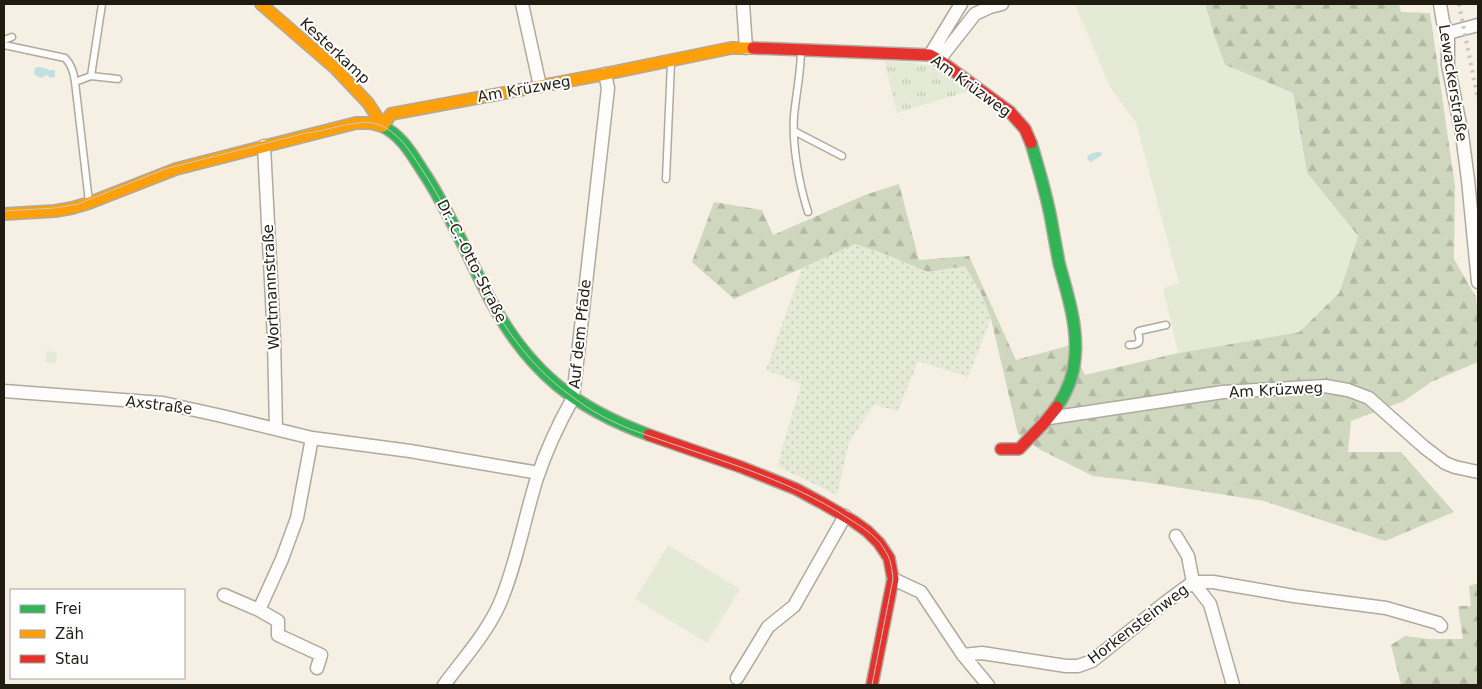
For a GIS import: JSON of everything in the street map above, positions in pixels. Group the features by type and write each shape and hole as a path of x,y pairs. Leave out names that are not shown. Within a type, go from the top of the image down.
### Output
{"street":[{"name":"Kesterkamp","path":"261,4 336,68 368,103 383,126"},
{"path":"522,4 540,86"},
{"path":"743,4 746,48"},
{"path":"934,57 961,4"},
{"path":"934,57 975,14 1002,4"},
{"name":"Lewackerstraße","path":"1440,4 1443,22 1448,33 1448,65 1462,134 1478,282"},
{"path":"1448,33 1478,25"},
{"name":"Am Krüzweg","path":"383,126 391,114 605,74 731,48 934,57 1010,112 1022,125 1031,143 1042,178 1070,303 1076,358 1072,377 1065,393 1049,418 1019,449 1001,449"},
{"name":"Auf dem Pfade","path":"444,685 490,624 500,602 539,473 573,398 608,88 605,74"},
{"path":"4,214 72,208 176,169 359,122 370,122 383,126"},
{"name":"Dr.-C.-Otto-Straße","path":"383,126 391,130 409,150 431,184 451,218 497,313 526,355 542,372 573,398 616,423 762,475 816,499 862,527 883,546 892,565 893,579 872,685"},
{"name":"Wortmannstraße","path":"264,146 274,330 276,429"},
{"name":"Am Krüzweg","path":"1049,418 1223,392 1325,386 1348,390 1369,398 1445,463 1478,472"},
{"name":"Axstraße","path":"4,391 162,403 200,410 312,438 539,473"},
{"path":"259,610 282,559 297,518 312,438"},
{"path":"737,678 768,626 794,606 845,516"},
{"name":"Horkensteinweg","path":"1176,536 1188,556 1193,582"},
{"path":"893,579 921,592 988,685"},
{"path":"1193,582 1210,604 1232,685"},
{"name":"Horkensteinweg","path":"964,654 982,653 1066,666 1086,665 1193,582 1213,582 1294,596 1386,608 1441,626"},
{"path":"224,595 278,620 278,635 321,655 316,668"}],"lane":[{"path":"91,76 102,4"},
{"path":"4,40 12,38"},
{"path":"4,45 65,58 74,71 89,203"},
{"path":"800,50 794,131 797,169 808,212"},
{"path":"666,179 671,61"},
{"path":"75,82 91,76 118,79"},
{"path":"794,131 842,156"},
{"path":"1129,345 1139,343 1139,331 1166,325"}],"green space":[{"path":"1075,4 1205,4 1225,65 1293,93 1307,173 1358,236 1339,293 1299,332 1178,353 1163,288 1179,283 1136,123 1110,87"},
{"path":"1205,4 1399,4 1401,12 1430,13 1455,186 1454,259 1476,297 1478,362 1431,382 1404,401 1351,421 1348,452 1401,452 1454,512 1385,541 1264,501 1093,476 1039,449 1018,434 991,319 981,293 965,266 928,272 855,244 734,299 692,262 714,202 762,210 773,235 865,195 899,184 919,260 969,256 1016,360 1071,345 1085,375 1178,353 1299,332 1339,293 1358,236 1307,173 1293,93 1225,65"},
{"path":"884,61 934,66 969,91 897,113"},
{"path":"855,244 928,272 965,266 981,293 991,319 968,377 918,361 898,411 874,405 849,442 837,495 777,466 801,384 766,370 802,268"},
{"path":"47,351 57,352 56,363 45,362"},
{"path":"668,545 740,589 707,643 635,599"},
{"path":"1478,583 1478,685 1401,685 1391,645 1405,636 1429,639 1463,639 1458,606 1471,606 1469,586"}],"water":[{"path":"35,68 55,70 55,77 51,78 47,75 41,78 35,75"},
{"path":"1101,152 1102,155 1091,162 1088,160 1087,157 1090,154"}],"tram line":[{"path":"4,211 55,208 78,204 165,169 306,133 361,123 377,124 384,127 403,142 428,179 454,224 497,313 522,349 551,380 580,403 623,426 744,468 799,491 856,523 879,542 889,558 893,579 872,685"}],"railway":[{"path":"1459,4 1478,100"}],"traffic: fast":[{"path":"382,126 402,141 426,176 452,222 491,301 521,348 556,384 577,399 598,413 649,435"},
{"path":"1031,143 1048,205 1075,333 1076,345 1072,377 1057,407"}],"traffic: slow":[{"path":"261,4 335,68 368,103 383,126"},
{"path":"383,126 391,114 605,74 731,48 753,48"},
{"path":"4,214 72,208 176,169 356,123 370,123 382,126"}],"traffic: jam":[{"path":"753,48 930,55 1010,112 1025,129 1031,143"},
{"path":"1001,449 1019,449 1057,407"},
{"path":"649,435 741,467 796,489 853,521 879,543 889,558 893,579 872,685"}]}
